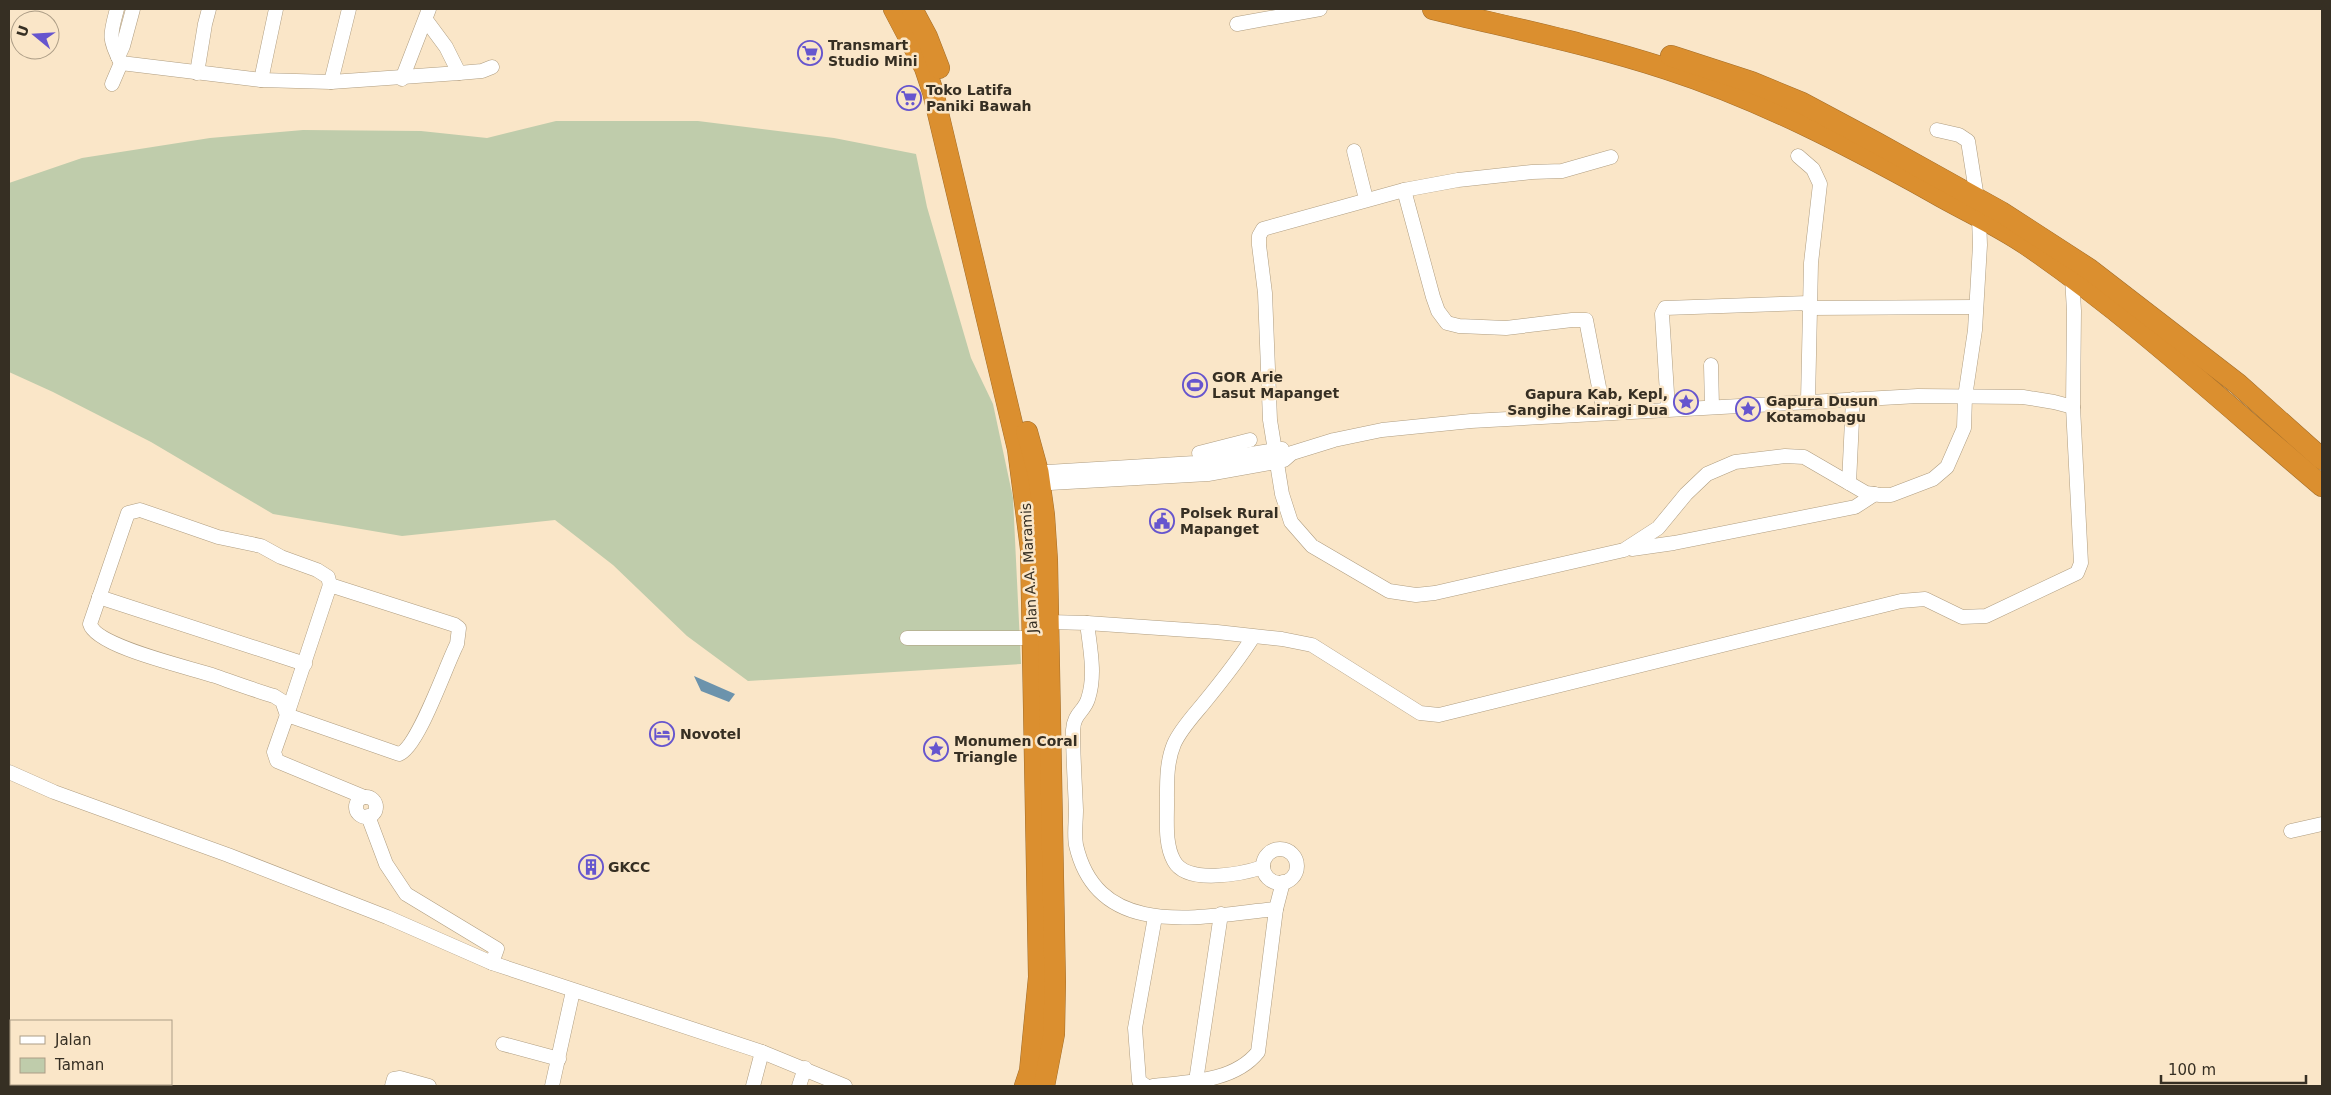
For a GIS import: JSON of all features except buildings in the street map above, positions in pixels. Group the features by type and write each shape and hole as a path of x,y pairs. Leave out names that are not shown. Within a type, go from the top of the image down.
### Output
{"highway":[{"name":"Jalan A.A. Maramis","path":"894,9 925,68 933,92 1031,479 1039,977 1030,1070 1025,1086"},
{"path":"912,9 927,37 949,100 983,240 1031,479 1044,516 1049,622 1055,994 1054,1034 1044,1086"},
{"path":"1433,9 1599,50 1667,69 1711,85 1762,106 1978,208 2072,277 2128,322 2322,486"},
{"path":"1482,9 1543,22 1662,54 1751,82 1802,103 1978,208 2089,269 2238,384 2322,459"}],"street":[{"path":"117,9 111,34 112,45 119,60"},
{"path":"112,84 124,46 132,9"},
{"path":"197,73 204,24 209,9"},
{"path":"261,80 276,9"},
{"path":"331,82 349,9"},
{"path":"1238,24 1320,9"},
{"path":"402,79 427,14"},
{"path":"427,14 459,73"},
{"path":"119,60 197,73 261,80 331,82 402,79 482,70 492,67"},
{"path":"1624,550 1658,528 1686,494 1707,474 1735,462 1785,456 1804,457 1866,493 1891,495 1913,489 1933,479 1947,467 1964,428 1965,397 1974,338 1980,245 1978,208 1968,142 1959,135 1937,130"},
{"path":"1354,151 1366,199"},
{"path":"1611,156 1562,171 1532,172 1458,180 1404,190 1263,229 1259,236 1265,293 1268,386 1275,456 1282,494 1291,522 1312,546 1367,580 1402,595 1435,593 1624,550 1674,543 1855,507 1875,494"},
{"path":"1798,156 1813,169 1820,184 1811,263 1808,401"},
{"path":"1404,190 1428,281 1442,318 1455,326 1490,328 1586,320 1604,413"},
{"path":"1049,622 1217,632 1282,639 1312,645 1420,713 1438,714 1901,601 1924,599 1962,617 1986,616 2077,573 2081,563 2073,407 2074,311 2072,277"},
{"path":"1668,409 1662,314 1665,308 1810,305 1976,307"},
{"path":"1711,365 1712,407"},
{"path":"1031,479 1275,456 1284,460 1292,453 1334,440 1382,430 1471,421 1853,399 2023,398 2054,402 2073,407"},
{"path":"1850,483 1853,399"},
{"path":"1147,468 1150,457 1203,453 1250,440"},
{"path":"1031,479 1208,474 1275,456"},
{"path":"330,585 455,625 459,631 457,644 417,735 400,754 287,715 282,702 274,696 132,650 96,634 90,624 128,513 133,510 140,510 218,537 262,546 282,558 317,570 328,577 330,585 287,715 274,752 278,761 364,797 357,802 357,811 368,816 386,864 398,885 417,902 496,949 492,963"},
{"path":"99,597 304,664"},
{"path":"1088,623 1092,672 1091,686 1087,701 1074,718 1073,742 1076,842 1088,877 1097,890 1112,902 1141,914 1155,917 1177,918 1276,909"},
{"path":"1253,637 1237,663 1189,721 1174,743 1167,776 1167,827 1169,848 1174,862 1182,870 1218,876 1264,867"},
{"path":"907,638 1033,638"},
{"path":"1050,742 1073,742"},
{"path":"9,772 63,795 228,855 387,917 492,963 762,1052 845,1086"},
{"path":"2291,831 2322,824"},
{"path":"1274,850 1288,851 1296,861 1297,868 1290,880 1283,882 1270,879 1264,867 1268,854 1274,850"},
{"path":"1153,1086 1222,1076 1243,1066 1258,1052 1276,909 1283,882"},
{"path":"1196,1081 1221,914"},
{"path":"1146,1086 1139,1081 1135,1028 1155,917"},
{"path":"552,1086 573,991"},
{"path":"503,1044 559,1060"},
{"path":"753,1086 762,1052"},
{"path":"799,1086 805,1068"},
{"path":"392,1086 394,1079 400,1078 429,1086"}],"green space":[{"path":"556,121 698,121 834,138 916,154 927,207 971,358 993,404 1013,498 1021,664 748,681 687,636 613,565 555,520 402,536 273,514 151,442 53,392 9,372 9,183 82,158 210,138 303,130 421,131 487,138"}],"water":[{"path":"694,676 735,694 729,702 701,691"}],"place":[{"name":"Transmart Studio Mini","path":"810,53"},
{"name":"Toko Latifa Paniki Bawah","path":"909,98"},
{"name":"GOR Arie Lasut Mapanget","path":"1195,385"},
{"name":"Gapura Kab, Kepl, Sangihe Kairagi Dua","path":"1686,402"},
{"name":"Gapura Dusun Kotamobagu","path":"1748,409"},
{"name":"Polsek Rural Mapanget","path":"1162,521"},
{"name":"Novotel","path":"662,734"},
{"name":"Monumen Coral Triangle","path":"936,749"},
{"name":"GKCC","path":"591,867"}]}
